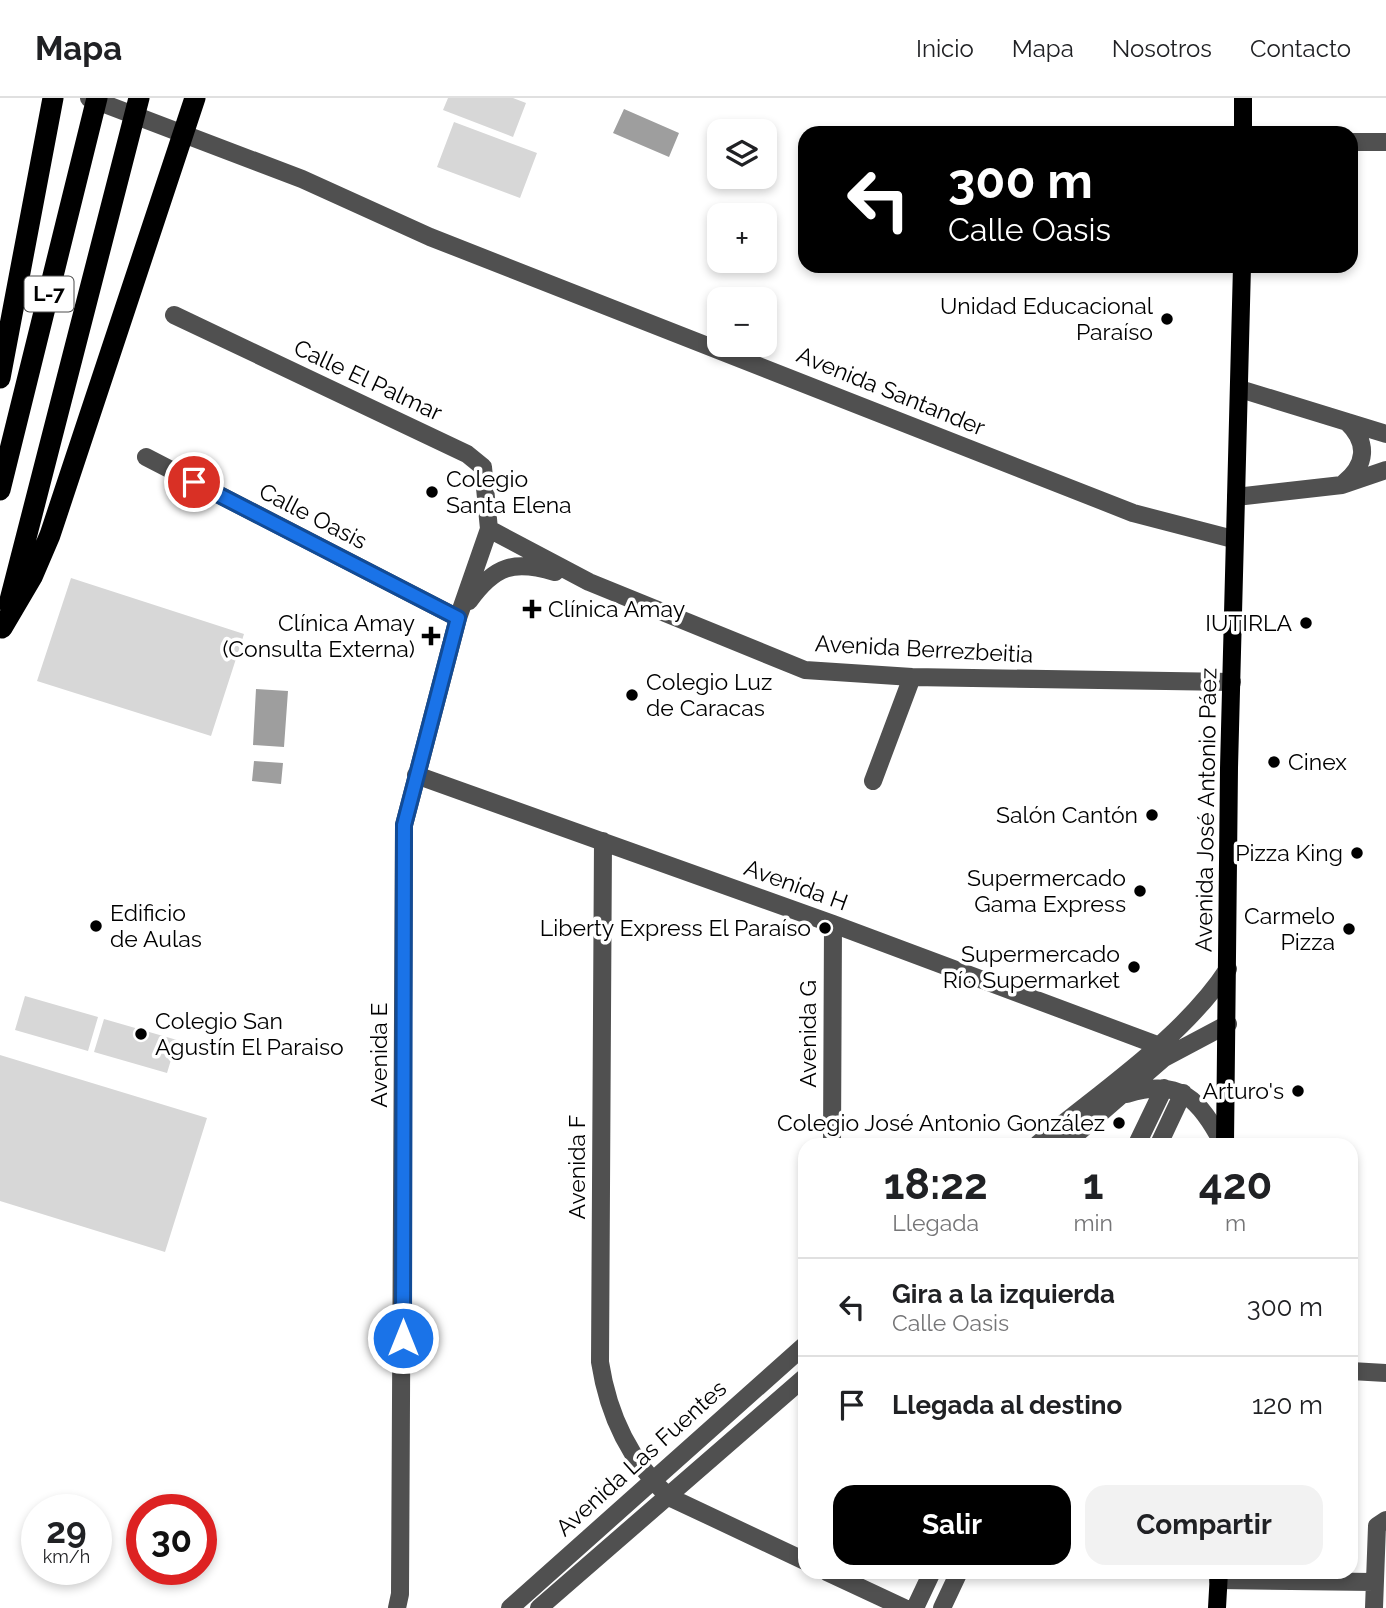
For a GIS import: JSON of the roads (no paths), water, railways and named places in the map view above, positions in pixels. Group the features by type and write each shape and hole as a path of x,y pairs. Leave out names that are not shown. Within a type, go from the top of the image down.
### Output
{"highway":[{"path":"39,163 43,98"},
{"path":"0,378 52,98"},
{"name":"L-7","path":"0,490 97,98"},
{"name":"L-7","path":"1,633 139,98"},
{"path":"1,633 32,577 50,535 195,98"}],"main road":[{"path":"1243,98 1243,126"},
{"name":"Avenida José Antonio Páez","path":"1224,1138 1228,1024 1233,539 1242,273"},
{"path":"1217,1608 1219,1579"}],"street":[{"name":"Avenida Santander","path":"89,98 302,178 430,237 1133,513 1233,539"},
{"path":"1358,142 1386,142"},
{"name":"Calle El Palmar","path":"174,315 467,454 482,467 489,529"},
{"path":"1240,389 1386,434"},
{"path":"1342,485 1357,472 1364,455 1356,431 1347,422"},
{"name":"Calle Oasis","path":"146,457 458,618"},
{"path":"1236,497 1342,485 1386,470"},
{"name":"Avenida Berrezbeitia","path":"489,529 589,582 805,670 912,677 1232,682"},
{"name":"Avenida E","path":"400,1603 404,825 458,618 489,529"},
{"name":"Avenida Berrezbeitia","path":"458,618 480,586 492,575 519,564 589,582"},
{"path":"873,780 912,677"},
{"name":"Avenida H","path":"416,775 833,924 1157,1045"},
{"name":"Avenida F","path":"603,841 600,1362 604,1385 617,1425 651,1480 669,1497 798,1558"},
{"name":"Avenida G","path":"832,1138 833,924"},
{"path":"1045,1138 1207,1000 1228,969"},
{"path":"1072,1138 1164,1058 1228,1024"},
{"path":"1120,1096 1139,1090 1164,1088 1183,1093 1206,1113 1221,1138"},
{"path":"1140,1138 1164,1088"},
{"path":"1162,1138 1183,1093"},
{"name":"Avenida Las Fuentes","path":"512,1607 798,1351"},
{"path":"1358,1371 1386,1373"},
{"name":"Avenida Las Fuentes","path":"539,1608 798,1383"},
{"path":"1374,1608 1377,1526 1386,1520"},
{"path":"842,1579 904,1608"},
{"path":"915,1608 929,1579"},
{"path":"942,1608 956,1579"},
{"path":"1296,1579 1374,1582"}],"place":[{"name":"Unidad Educacional Paraíso","path":"1167,319"},
{"name":"Colegio Santa Elena","path":"432,492"},
{"name":"Clínica Amay","path":"532,609"},
{"name":"IUTIRLA","path":"1306,623"},
{"name":"Clínica Amay (Consulta Externa)","path":"431,636"},
{"name":"Colegio Luz de Caracas","path":"632,695"},
{"name":"Cinex","path":"1274,762"},
{"name":"Salón Cantón","path":"1152,815"},
{"name":"Pizza King","path":"1357,853"},
{"name":"Supermercado Gama Express","path":"1140,891"},
{"name":"Edificio de Aulas","path":"96,926"},
{"name":"Liberty Express El Paraíso","path":"825,928"},
{"name":"Carmelo Pizza","path":"1349,929"},
{"name":"Supermercado Río Supermarket","path":"1134,967"},
{"name":"Colegio San Agustín El Paraiso","path":"141,1034"},
{"name":"Arturo's","path":"1298,1091"},
{"name":"Colegio José Antonio González","path":"1119,1123"}]}
